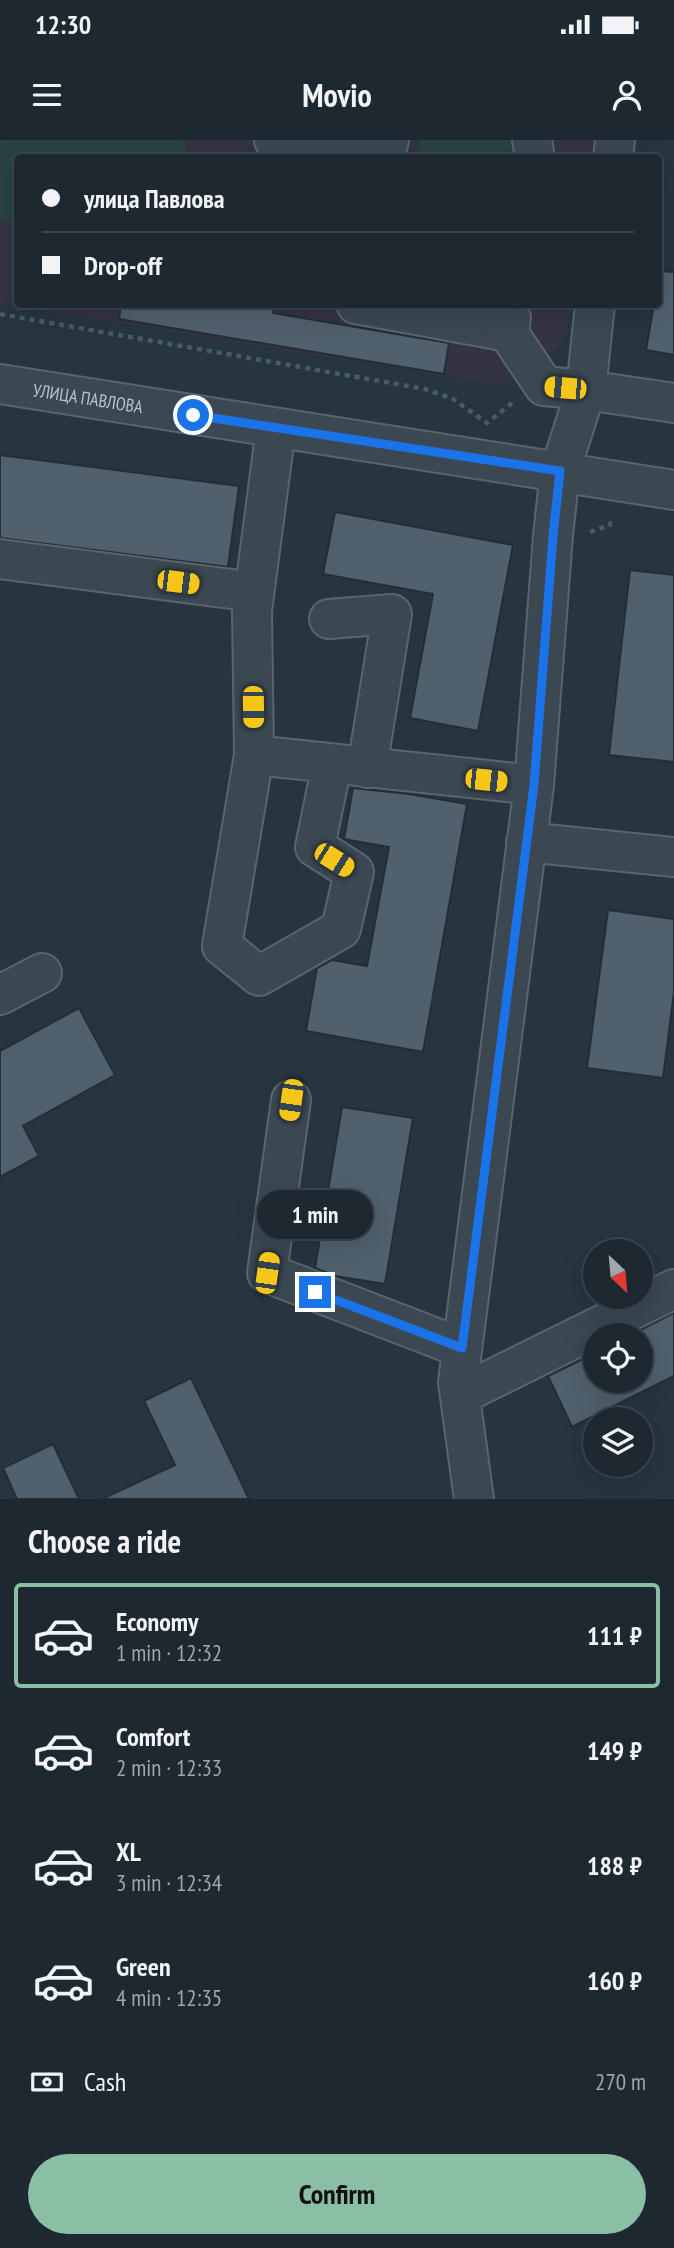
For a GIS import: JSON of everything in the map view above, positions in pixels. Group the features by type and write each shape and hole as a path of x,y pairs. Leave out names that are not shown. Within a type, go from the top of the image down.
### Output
{"street":[{"path":"274,140 332,154"},
{"path":"415,308 504,314 544,386 674,403"},
{"path":"474,1499 458,1382 534,785 560,471 586,390 595,308"},
{"name":"УЛИЦА ПАВЛОВА","path":"0,384 674,490"},
{"path":"276,428 252,611 254,755 222,946 259,976 341,929 354,872 315,847 350,766 392,614 329,619"},
{"path":"0,559 254,592"},
{"path":"254,755 534,785"},
{"path":"526,842 674,857"},
{"path":"0,995 42,973"},
{"path":"291,1100 267,1273 462,1348"},
{"path":"460,1395 674,1289"}],"path":[{"path":"0,314 425,389 453,399 487,423 515,401 544,386"}],"shaded area":[{"path":"0,140 596,140 594,154 14,154 14,306 0,304"},
{"path":"25,308 571,308 565,343 499,385"}],"green space":[{"path":"0,140 187,142 185,154 14,154 14,223 0,220"},
{"path":"420,140 512,140 517,154 418,154"}],"building":[{"path":"662,271 674,272 674,355 646,350 653,308 662,308"},
{"path":"120,308 274,308 273,313 449,343 444,374 119,319"},
{"path":"0,455 239,486 228,567 0,538"},
{"path":"335,512 513,545 478,731 410,718 433,594 323,574"},
{"path":"630,570 674,575 674,762 609,755"},
{"path":"353,788 467,804 423,1052 306,1031 317,968 332,960 367,966 389,847 344,839"},
{"path":"608,910 674,919 674,992 663,1078 587,1068"},
{"path":"79,1008 115,1075 23,1126 39,1156 0,1177 0,1051"},
{"path":"342,1107 413,1118 385,1284 335,1276 315,1268"},
{"path":"674,1313 674,1376 653,1386 653,1324"},
{"path":"583,1359 583,1393 640,1393 612,1407 583,1407 583,1422 572,1427 548,1376"},
{"path":"191,1378 249,1499 102,1499 175,1465 144,1401"},
{"path":"53,1444 79,1499 17,1499 3,1468"}],"route":[{"path":"193,415 560,471 534,785 462,1348 315,1292"}]}
